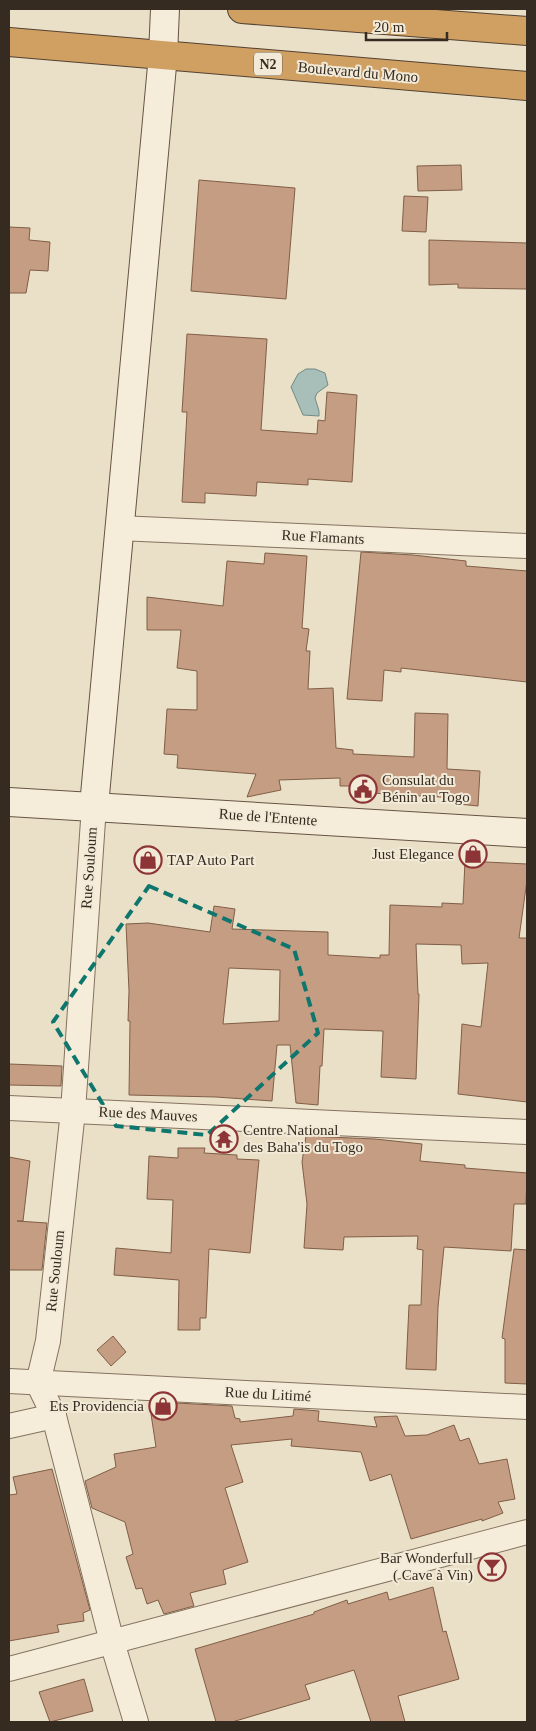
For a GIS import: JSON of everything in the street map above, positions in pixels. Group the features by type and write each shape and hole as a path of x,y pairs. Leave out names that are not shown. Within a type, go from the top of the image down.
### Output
{"highway":[{"path":"242,9 527,31"},
{"name":"Boulevard du Mono","path":"9,42 527,86"}],"street":[{"path":"94,806 118,528 163,55 165,9"},
{"name":"Rue Flamants","path":"118,528 527,546"},
{"name":"Rue de l'Entente","path":"9,802 527,833"},
{"name":"Rue Souloum","path":"38,1382 48,1341 73,1111 94,806"},
{"name":"Rue des Mauves","path":"9,1108 527,1132"},
{"name":"Rue du Litimé","path":"9,1381 527,1407"},
{"path":"38,1382 54,1416 112,1642 136,1722"},
{"path":"9,1426 54,1416"},
{"path":"9,1670 527,1532"}],"highlighted area":[{"path":"149,886 294,949 318,1033 207,1135 116,1126 53,1022"}],"water":[{"path":"306,369 315,369 325,373 328,385 317,393 315,398 319,416 303,415 291,387 298,374"}],"building":[{"path":"461,165 462,190 418,191 417,166"},
{"path":"199,180 295,188 286,299 191,291"},
{"path":"404,196 428,197 426,232 402,231"},
{"path":"9,227 30,228 29,240 50,242 48,271 30,270 26,293 9,293"},
{"path":"429,240 527,243 527,289 458,288 458,284 429,285"},
{"path":"187,334 267,339 261,430 317,434 318,420 325,421 327,392 357,395 352,482 308,479 308,485 257,482 256,496 205,493 205,503 182,502 187,412 182,412"},
{"path":"361,552 466,561 466,566 527,571 527,682 401,668 401,672 384,670 382,701 347,699"},
{"path":"265,553 307,556 302,628 309,629 306,651 310,651 308,689 333,688 336,748 353,750 353,754 414,757 415,713 448,714 447,769 480,771 478,806 458,804 458,798 354,792 354,786 340,786 340,778 279,780 281,790 247,797 256,774 177,768 178,755 164,754 167,709 197,710 197,671 177,668 181,630 147,630 147,597 223,606 227,561 264,564"},
{"path":"465,861 527,864 527,880 519,938 527,938 527,1102 458,1094 462,1024 481,1027 488,963 462,964 461,945 416,944 419,994 416,1079 381,1077 383,1031 324,1029 318,1105 296,1103 290,1045 277,1045 272,1101 216,1097 129,1095 130,1021 128,1021 129,991 126,924 148,923 210,932 214,906 235,909 232,929 328,932 328,955 380,958 380,955 389,955 390,905 442,907 442,903 463,904","holes":["229,968 280,970 279,1021 223,1024"]},
{"path":"9,1064 62,1066 61,1086 9,1085"},
{"path":"306,1136 375,1139 422,1144 420,1161 465,1165 465,1168 527,1173 526,1204 514,1204 511,1251 444,1247 438,1307 436,1370 406,1369 409,1305 421,1305 423,1250 417,1249 418,1236 344,1237 343,1250 304,1248 307,1204 302,1162"},
{"path":"178,1148 205,1148 204,1153 237,1155 237,1159 259,1160 250,1253 209,1249 206,1318 200,1318 200,1330 178,1330 179,1280 114,1275 116,1248 171,1253 173,1200 147,1199 149,1156 178,1158"},
{"path":"9,1157 30,1161 23,1221 17,1221 47,1223 42,1270 9,1270"},
{"path":"514,1249 527,1250 527,1384 505,1383 505,1339 502,1338"},
{"path":"113,1336 126,1352 111,1366 97,1350"},
{"path":"176,1403 232,1406 235,1418 240,1419 240,1422 293,1416 294,1409 319,1411 318,1421 377,1427 374,1417 397,1416 405,1436 427,1435 454,1425 460,1441 469,1438 479,1464 507,1459 515,1499 498,1502 503,1513 482,1521 482,1519 411,1539 391,1474 370,1481 361,1452 291,1446 292,1439 231,1445 243,1482 225,1488 248,1562 223,1570 226,1584 190,1593 194,1606 164,1614 158,1600 147,1604 142,1588 136,1589 126,1557 133,1554 125,1522 92,1508 85,1481 116,1467 114,1454 156,1447 151,1414 176,1410"},
{"path":"52,1469 90,1610 83,1613 84,1621 57,1625 59,1632 9,1641 9,1495 17,1494 13,1477"},
{"path":"433,1587 443,1632 446,1631 459,1679 398,1696 405,1722 371,1722 354,1670 305,1685 310,1699 232,1722 216,1722 195,1649 314,1614 314,1612 347,1600 348,1604 387,1592 389,1600"},
{"path":"84,1679 93,1711 50,1722 39,1692"}],"place":[{"name":"Consulat du Bénin au Togo","path":"363,789"},
{"name":"Just Elegance","path":"473,854"},
{"name":"TAP Auto Part","path":"148,860"},
{"name":"Centre National des Baha'is du Togo","path":"224,1139"},
{"name":"Ets Providencia","path":"163,1406"},
{"name":"Bar Wonderfull ( Cave à Vin)","path":"492,1567"}]}
